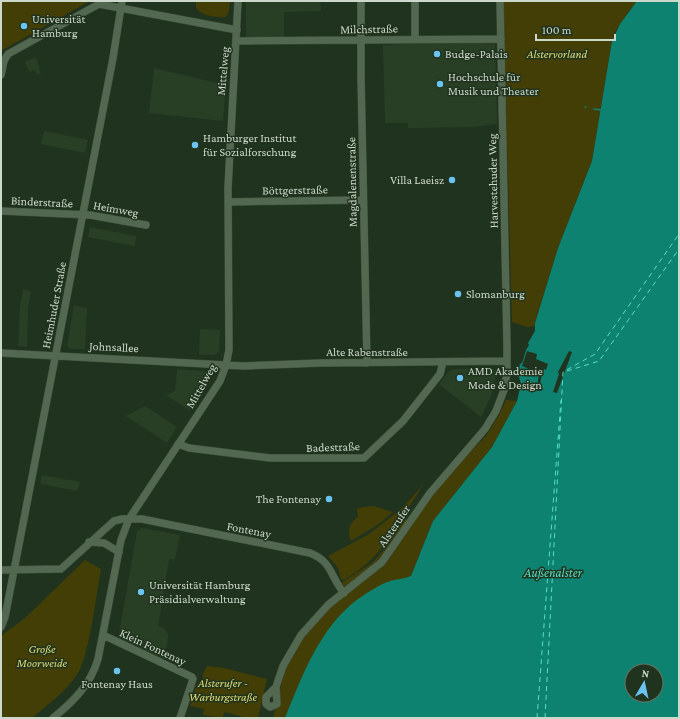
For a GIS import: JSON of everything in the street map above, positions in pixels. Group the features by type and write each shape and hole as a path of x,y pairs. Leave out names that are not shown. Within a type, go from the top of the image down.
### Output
{"street":[{"name":"Mittelweg","path":"53,718 78,694 92,677 103,636 118,552 129,519 220,381 226,365 229,350 228,202 230,113 237,41 238,1"},
{"name":"Magdalenenstraße","path":"362,1 360,40 367,363"},
{"path":"415,1 415,39"},
{"name":"Harvestehuder Weg","path":"500,1 508,361"},
{"path":"1,75 5,57 97,5 122,4 237,30"},
{"name":"Heimhuder Straße","path":"1,627 7,606 56,356 122,4"},
{"name":"Milchstraße","path":"237,41 501,39"},
{"name":"Böttgerstraße","path":"228,202 363,200"},
{"name":"Binderstraße","path":"1,211 82,215"},
{"name":"Heimweg","path":"82,215 92,215 146,225"},
{"name":"Johnsallee","path":"1,353 226,365"},
{"name":"Alte Rabenstraße","path":"226,365 508,361"},
{"name":"Alsterufer","path":"276,687 283,666 301,635 320,614 374,570 387,557 430,493 485,429 501,399 505,384 508,361"},
{"name":"Badestraße","path":"178,444 188,448 269,458 360,458 367,456 403,421 440,374 443,362"},
{"path":"1,570 61,569 89,542 114,521 129,519"},
{"name":"Fontenay","path":"129,519 142,520 310,553 318,556 328,565 336,584 344,593"},
{"path":"89,542 104,543 118,552"},
{"name":"Klein Fontenay","path":"103,636 190,676 193,679 180,718"}],"shaded area":[{"path":"246,1 320,1 321,11 284,12 284,37 246,38"},
{"name":"Hochschule für Musik und Theater","path":"480,41 486,44 495,44 497,124 473,127 408,128 408,123 385,123 383,45"},
{"name":"Universität Hamburg","path":"35,57 41,73 37,75 34,70 30,72 25,62"},
{"path":"154,68 226,85 223,121 149,113"},
{"path":"44,131 88,140 85,153 41,144"},
{"path":"90,227 136,236 135,246 88,237"},
{"path":"23,289 31,291 28,309 27,347 18,346 20,307"},
{"path":"74,305 87,308 85,349 69,349 67,346"},
{"path":"200,329 220,330 219,351 215,355 199,355"},
{"path":"177,369 206,371 210,374 210,378 189,410 166,395 175,391"},
{"path":"453,369 494,369 497,371 491,396 481,417 439,384 449,371"},
{"path":"145,406 177,427 167,443 126,416"},
{"path":"42,475 80,482 77,491 40,484"},
{"path":"142,528 180,535 175,559 169,559 158,626 164,628 168,635 163,660 118,639 137,531"}],"green space":[{"name":"Universität Hamburg","path":"1,1 90,1 1,51"},
{"path":"196,1 230,1 229,11 226,17 210,16 202,13 196,8"},
{"name":"Alstervorland","path":"503,1 649,1 631,8 615,32 612,41 592,161 558,248 535,322 536,326 527,327 512,322"},
{"path":"506,400 517,401 492,447 433,521 411,576 405,579 389,581 296,691 285,718 273,718 285,670 300,642 323,614 375,572 432,495 486,436"},
{"path":"424,484 405,513 400,510"},
{"path":"373,506 393,512 379,524 351,541 349,531 351,525 358,517 357,509"},
{"path":"396,513 402,517 378,552 355,573 344,580 341,579 338,568 328,556 369,534"},
{"path":"404,518 409,521 382,558 346,587 341,583 372,563 384,550"},
{"name":"Große Moorweide","path":"85,560 101,569 86,652 78,673 63,692 32,718 1,718 1,636 25,618"},
{"name":"Alsterufer - Warburgstraße","path":"207,666 224,668 267,679 258,718 247,718 225,712 222,718 203,715 204,709 190,706 196,685 202,682 203,674"}],"water":[{"name":"Außenalster","path":"637,1 679,1 679,718 285,718 314,653 333,624 345,610 358,599 382,584 411,576 433,521 492,447 517,401 521,384 517,370 522,363 529,345 528,343 535,331 535,323 558,248 592,161 612,41 620,24"}],"pier":[{"path":"527,351 537,354 536,359 548,364 546,370 544,369 542,374 539,389 542,389 541,391 534,390 534,388 537,388 539,373 522,366"},
{"path":"569,351 572,352 557,393 553,392 559,374 558,372"}],"waterway":[{"path":"594,109 601,110"}],"ferry route":[{"path":"545,718 563,372 595,354 679,234"},
{"path":"567,371 599,361 679,249"},
{"path":"537,718 561,400"}],"place":[{"name":"Universität Hamburg","path":"24,26"},
{"name":"Budge-Palais","path":"437,54"},
{"name":"Hochschule für Musik und Theater","path":"440,84"},
{"name":"Hamburger Institut für Sozialforschung","path":"195,145"},
{"name":"Villa Laeisz","path":"452,180"},
{"name":"Slomanburg","path":"458,294"},
{"name":"AMD Akademie Mode & Design","path":"460,378"},
{"name":"The Fontenay","path":"329,499"},
{"name":"Universität Hamburg Präsidialverwaltung","path":"141,592"},
{"name":"Fontenay Haus","path":"117,671"}]}
